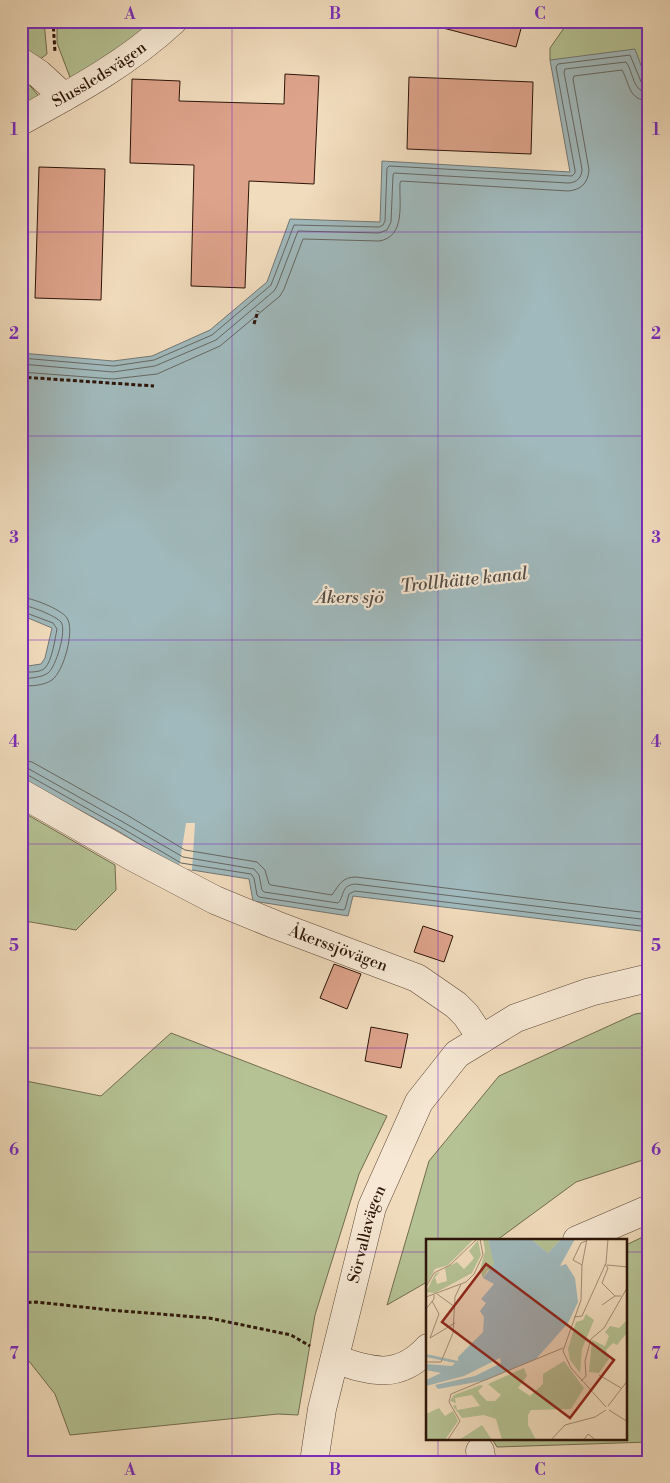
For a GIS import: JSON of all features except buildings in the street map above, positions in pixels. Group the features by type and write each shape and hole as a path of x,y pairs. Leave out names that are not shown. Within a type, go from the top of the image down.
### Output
{"street":[{"name":"Slussledsvägen","path":"21,121 118,65 160,33 172,21"},
{"path":"21,62 39,74 64,97"},
{"name":"Åkerssjövägen","path":"21,793 133,857 215,900 417,978 456,1005 466,1015 482,1039"},
{"path":"482,1039 516,1018 590,992 649,978"},
{"name":"Sörvallavägen","path":"314,1462 322,1409 372,1206 419,1102 457,1054 482,1039"},
{"path":"579,1239 649,1209"},
{"path":"335,1359 372,1370 390,1371 419,1358 426,1350"}],"path":[{"path":"254,324 258,311"},
{"path":"21,377 154,386"},
{"path":"21,1303 36,1302 209,1318 291,1336 335,1359"}],"green space":[{"path":"21,21 44,21 47,54 35,63 21,57"},
{"path":"57,21 150,21 123,48 71,80 57,43"},
{"path":"569,21 649,21 649,87 550,60 550,48"},
{"path":"21,75 42,100 21,109"},
{"path":"21,811 115,865 116,890 76,930 21,922"},
{"path":"649,1012 649,1158 576,1182 498,1239 426,1239 426,1283 387,1305 429,1161 499,1076 635,1014"},
{"path":"171,1033 387,1116 359,1174 315,1315 298,1415 278,1414 70,1435 55,1394 21,1351 21,1080 101,1096"},
{"path":"649,1234 649,1442 497,1447 493,1440 628,1440 628,1244"}],"water":[{"name":"Åkers sjö","path":"635,49 649,87 649,932 353,896 348,916 253,901 249,879 179,868 118,831 21,778 21,667 41,664 45,658 52,628 21,615 21,353 113,361 152,356 210,330 267,282 290,219 380,222 382,161 570,172 550,60"}],"pier":[{"path":"186,823 195,823 192,870 179,868"}],"water label":[{"name":"Trollhätte kanal","path":"464,580"}]}
